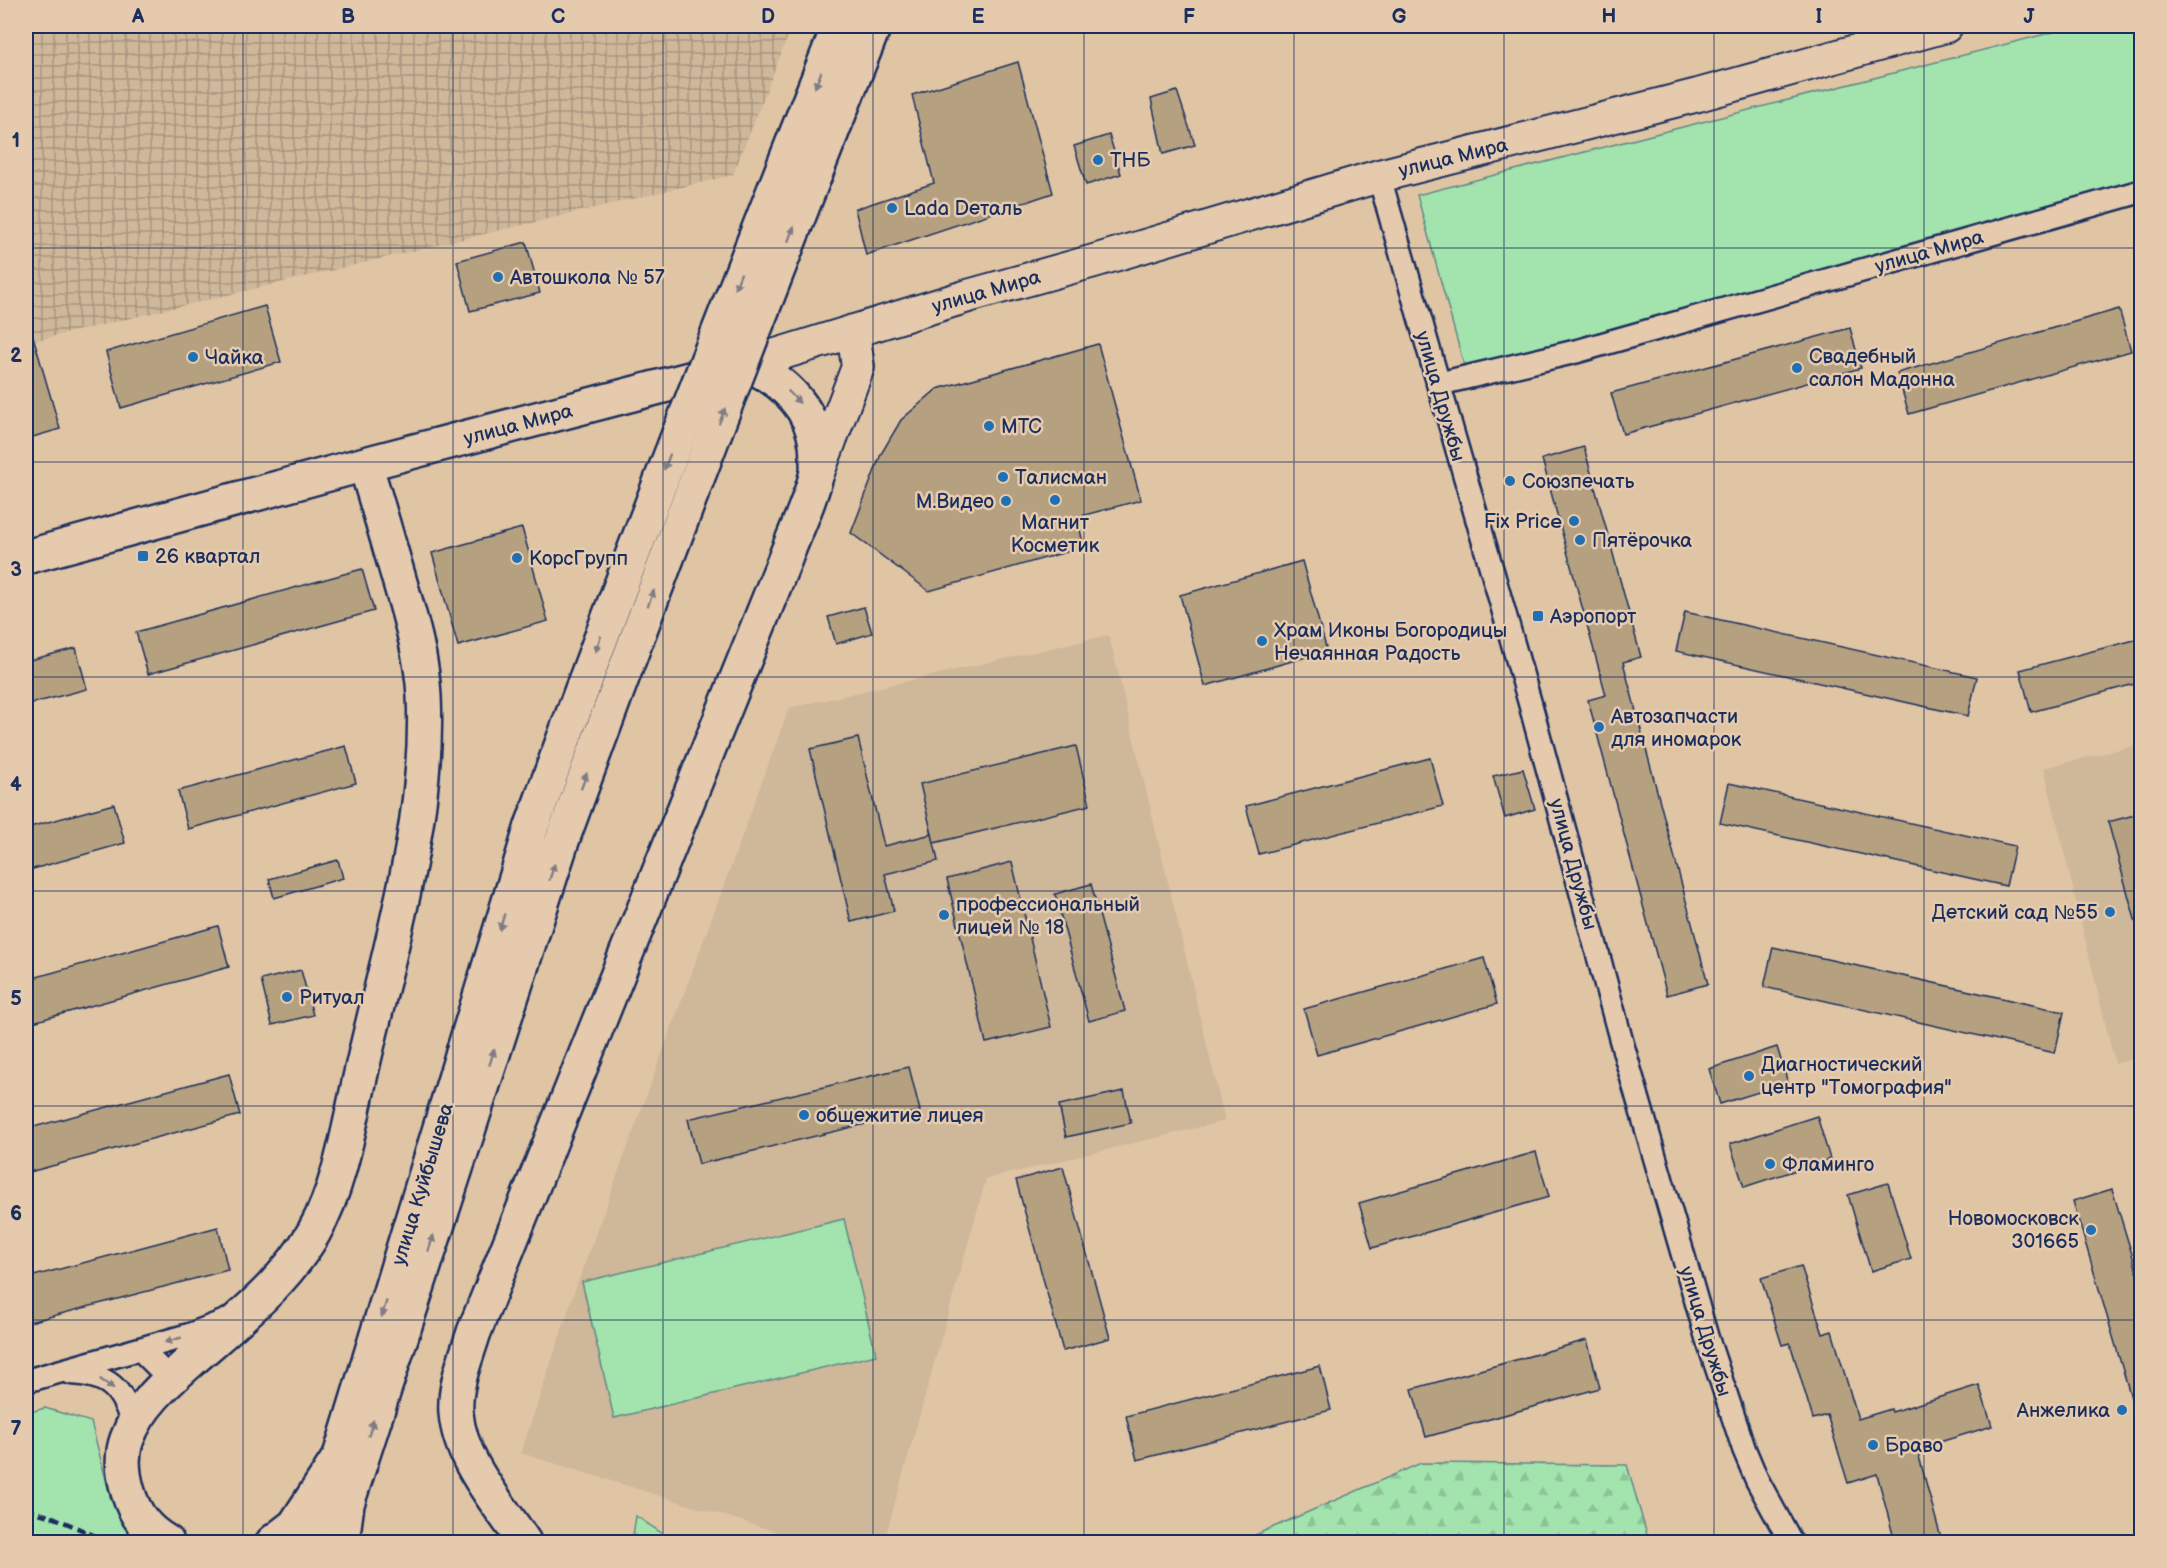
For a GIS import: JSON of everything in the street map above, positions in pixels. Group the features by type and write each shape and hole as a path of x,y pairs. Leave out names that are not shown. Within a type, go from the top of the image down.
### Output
{"main road":[{"name":"улица Куйбышева","path":"313,1542 532,826 639,535 839,26"},
{"name":"улица Куйбышева","path":"334,1542 564,836 641,625 800,210 874,26"},
{"name":"улица Мира","path":"26,557 365,464 747,364 1379,176 1698,95 1946,26"},
{"path":"524,1542 476,1472 462,1439 456,1413 459,1377 478,1322 785,559 858,367 853,331"},
{"path":"747,364 762,371 789,391 805,409 816,440 817,475"},
{"path":"156,1537 133,1506 125,1479 126,1442 133,1425 146,1405 170,1379 280,1280 315,1230 339,1168 394,933 420,804 424,737 422,677 411,620 365,464"},
{"path":"273,1542 295,1525 340,1456"},
{"path":"342,1542 346,1504"}],"street":[{"name":"улица Дружбы","path":"1379,176 1530,703 1621,1040 1707,1338 1744,1449 1757,1480 1791,1542"},
{"name":"улица Мира","path":"1438,384 1578,351 2142,191"},
{"path":"26,1381 141,1350 189,1335 244,1313"},
{"path":"141,1350 170,1379"},
{"path":"60,1372 92,1374 110,1383 122,1397 133,1425"}],"shaded area":[{"path":"26,26 792,26 733,175 26,343"},
{"name":"профессиональный лицей № 18","path":"1109,635 1225,1121 986,1179 884,1542 809,1542 521,1453 575,1290 789,708"},
{"name":"Детский сад №55","path":"2141,744 2141,1057 2115,1064 2044,768"}],"green space":[{"path":"2077,26 2141,26 2141,184 1465,369 1417,195"},
{"path":"844,1219 876,1355 614,1418 582,1282"},
{"path":"45,1408 91,1422 110,1495 147,1542 26,1542 26,1413"},
{"path":"1421,1463 1627,1465 1649,1542 1239,1542"},
{"path":"636,1516 675,1542 632,1542"}],"building":[{"path":"1018,62 1053,193 866,255 855,209 934,183 912,95"},
{"path":"1177,91 1195,145 1163,154 1151,99"},
{"name":"ТНБ","path":"1109,135 1121,174 1086,185 1074,146"},
{"name":"Автошкола № 57","path":"526,242 540,293 470,311 457,261"},
{"name":"Чайка","path":"265,306 281,362 121,408 106,352"},
{"path":"2119,309 2131,351 1909,414 1897,373"},
{"path":"30,326 60,429 26,439 26,327"},
{"path":"1850,328 1861,368 1623,434 1611,393"},
{"name":"Талисман","path":"1098,344 1141,500 1077,517 1084,547 929,591 851,533 881,454 901,420 937,389"},
{"path":"1584,447 1641,657 1623,662 1708,984 1667,995 1588,700 1606,695 1542,459"},
{"path":"522,528 548,621 458,646 432,553"},
{"path":"1302,561 1327,651 1205,686 1180,595"},
{"path":"362,569 374,611 148,674 136,632"},
{"path":"864,607 872,633 836,644 828,617"},
{"path":"1685,612 1977,677 1968,716 1676,651"},
{"path":"2142,638 2142,682 2031,712 2020,670"},
{"path":"76,648 87,689 26,705 26,661"},
{"path":"858,738 884,846 932,834 938,861 885,874 894,911 851,922 810,749"},
{"path":"346,746 356,783 188,829 178,791"},
{"path":"1076,746 1090,805 934,843 920,784"},
{"path":"1430,758 1443,806 1259,854 1246,806"},
{"path":"1523,769 1535,809 1505,818 1493,776"},
{"path":"1729,783 2015,846 2006,886 1720,823"},
{"path":"114,804 125,843 26,871 26,828"},
{"path":"2142,813 2142,923 2136,923 2108,822"},
{"path":"338,860 343,878 274,898 269,879"},
{"path":"1012,862 1051,1027 986,1043 947,879"},
{"path":"1091,884 1125,1011 1089,1021 1055,894"},
{"path":"218,926 229,967 26,1024 26,980"},
{"path":"1773,947 2064,1012 2055,1053 1764,987"},
{"path":"1484,958 1497,1004 1317,1055 1304,1009"},
{"name":"Ритуал","path":"301,970 313,1015 272,1025 261,980"},
{"name":"Диагностический центр \"Томография\"","path":"1777,1047 1788,1083 1720,1104 1709,1069"},
{"name":"общежитие лицея","path":"909,1067 920,1111 699,1164 688,1119"},
{"path":"229,1074 240,1115 26,1173 26,1129"},
{"path":"1124,1091 1131,1123 1066,1137 1059,1105"},
{"path":"1817,1116 1830,1159 1744,1187 1730,1144"},
{"path":"1536,1152 1549,1197 1372,1248 1359,1203"},
{"path":"1063,1167 1110,1338 1063,1351 1016,1180"},
{"path":"1888,1183 1911,1259 1871,1271 1848,1195"},
{"path":"2112,1189 2142,1287 2142,1418 2137,1418 2073,1201"},
{"path":"218,1227 228,1270 26,1323 26,1278"},
{"path":"1801,1266 1823,1334 1832,1331 1858,1419 1891,1409 1892,1412 1979,1385 1992,1426 1917,1449 1942,1542 1895,1542 1877,1474 1848,1483 1827,1415 1813,1419 1790,1343 1782,1345 1761,1278"},
{"path":"1587,1340 1600,1388 1426,1437 1412,1389"},
{"path":"1320,1366 1331,1410 1137,1460 1126,1416"}],"railway":[{"path":"26,1509 55,1518 105,1542"}],"place":[{"name":"ТНБ","path":"1098,160"},
{"name":"Lada Dеталь","path":"892,208"},
{"name":"Автошкола № 57","path":"498,277"},
{"name":"Чайка","path":"193,357"},
{"name":"Свадебный салон Мадонна","path":"1797,368"},
{"name":"МТС","path":"989,426"},
{"name":"Талисман","path":"1003,477"},
{"name":"Союзпечать","path":"1510,481"},
{"name":"Магнит Косметик","path":"1055,500"},
{"name":"М.Видео","path":"1006,501"},
{"name":"Fix Price","path":"1574,521"},
{"name":"Пятёрочка","path":"1580,540"},
{"name":"26 квартал","path":"143,556"},
{"name":"КорсГрупп","path":"517,558"},
{"name":"Аэропорт","path":"1538,616"},
{"name":"Храм Иконы Богородицы Нечаянная Радость","path":"1262,641"},
{"name":"Автозапчасти для иномарок","path":"1599,727"},
{"name":"Детский сад №55","path":"2110,912"},
{"name":"профессиональный лицей № 18","path":"944,915"},
{"name":"Ритуал","path":"287,997"},
{"name":"Диагностический центр \"Томография\"","path":"1749,1076"},
{"name":"общежитие лицея","path":"804,1115"},
{"name":"Фламинго","path":"1770,1164"},
{"name":"Новомосковск 301665","path":"2091,1230"},
{"name":"Анжелика","path":"2122,1410"},
{"name":"Браво","path":"1873,1445"}]}
